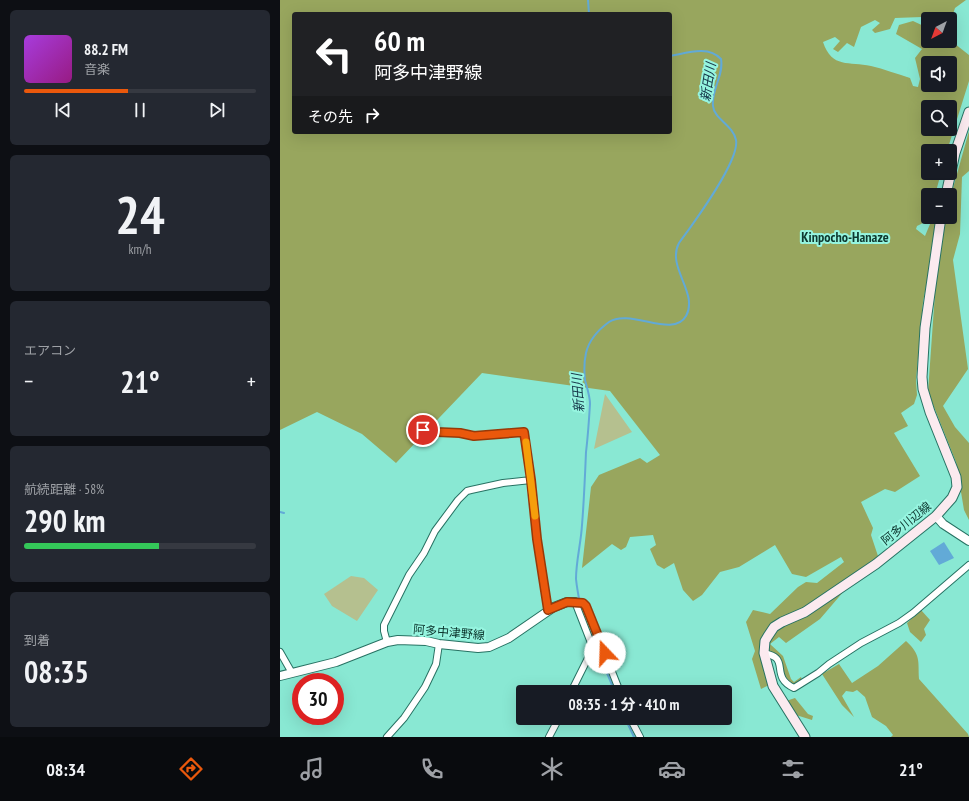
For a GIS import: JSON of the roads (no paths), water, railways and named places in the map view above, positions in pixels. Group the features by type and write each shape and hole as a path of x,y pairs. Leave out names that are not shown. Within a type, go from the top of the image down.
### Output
{"main road":[{"path":"948,188 955,154 969,112"},
{"name":"阿多川辺線","path":"764,653 765,641 774,627 804,612 869,568 936,516 952,498 957,487 956,477 930,412 922,377 925,328 940,224"},
{"path":"764,653 773,686 805,737"}],"street":[{"path":"418,426 426,431 460,433 474,436 524,432 537,539 548,610"},
{"path":"387,642 384,625 398,596 409,575 424,553 435,531 458,500 467,491 503,483 531,480"},
{"path":"936,516 943,524 969,541"},
{"path":"764,653 778,661 783,680 788,686 794,688 861,643 899,623 969,565"},
{"path":"574,685 593,648 578,602"},
{"path":"578,602 586,606 617,685"},
{"name":"阿多中津野線","path":"280,676 314,666 336,662 387,642 398,640 414,640 478,648 496,645 509,638 548,610 562,603 578,602"},
{"path":"387,737 404,718 422,692 436,664 439,644"},
{"path":"280,652 292,673"},
{"path":"550,737 556,725"},
{"path":"634,725 640,737"}],"water":[{"path":"944,542 954,558 939,565 930,551"}],"waterway":[{"name":"新田川","path":"588,0 589,12"},
{"name":"新田川","path":"581,609 576,579 581,538 590,404 584,373 587,348 601,328 609,322 618,319 628,318 671,325 680,322 686,316 689,307 689,298 676,261 676,252 679,243 714,193 731,162 735,150 736,140 734,135 714,111 713,106 714,94 721,71 721,59 710,52 704,51 672,56"},
{"path":"280,512 284,513"},
{"name":"新田川","path":"589,630 612,685"},
{"name":"新田川","path":"628,725 634,737"}],"district":[{"name":"Kinpocho-Hanaze","path":"845,237"}]}
